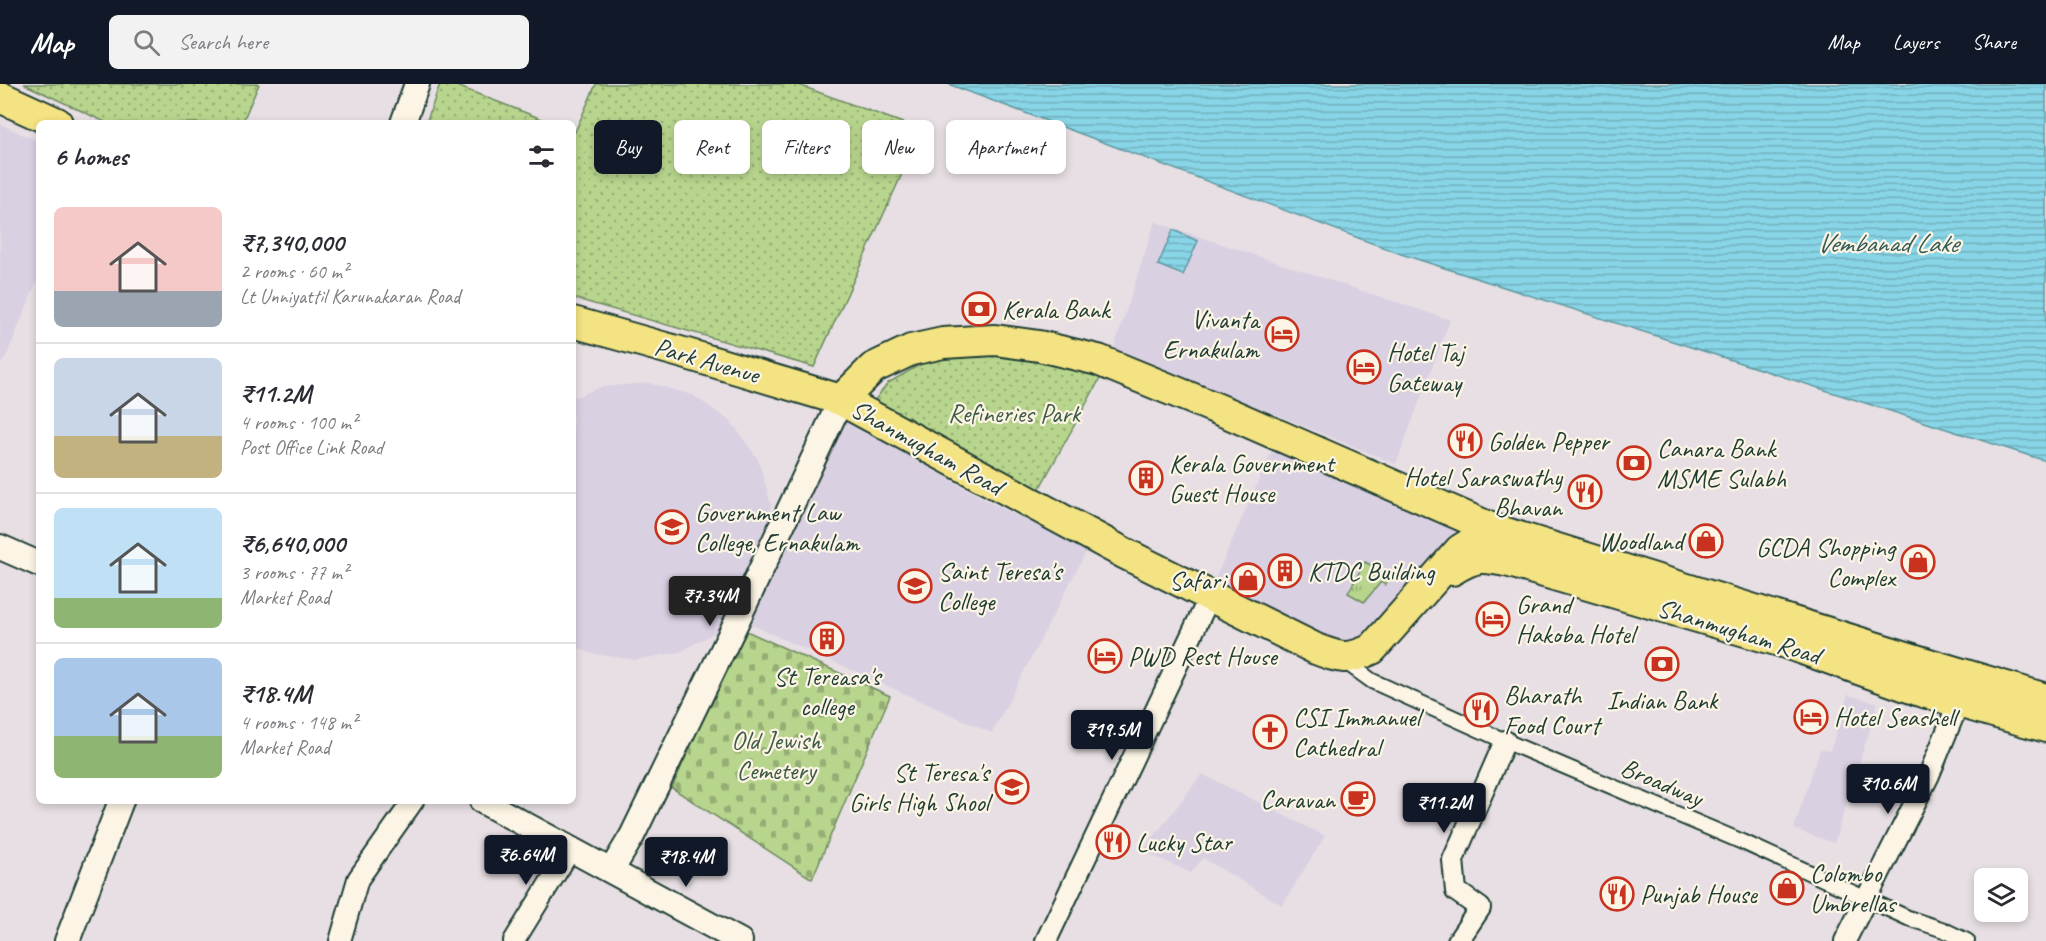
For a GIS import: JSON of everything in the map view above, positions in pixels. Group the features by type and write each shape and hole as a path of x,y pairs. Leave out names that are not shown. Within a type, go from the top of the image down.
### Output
{"main road":[{"path":"0,97 50,120"},
{"name":"Park Avenue","path":"576,323 841,400"},
{"name":"Shanmugham Road","path":"1341,659 1316,649 1124,553 841,400 873,368 911,350 944,343 995,340 1039,346 1098,360 1230,414 1488,543 1924,678 2046,699"},
{"path":"1341,659 1358,656 1372,649 1460,550 1488,543"},
{"name":"Shanmugham Road","path":"1924,678 1959,702 2046,728"}],"street":[{"path":"404,120 417,84"},
{"path":"612,871 632,836 734,627 841,400"},
{"path":"0,547 36,563"},
{"path":"1046,941 1210,596"},
{"name":"Broadway","path":"1341,659 1372,681 1505,741 1745,843 1908,918 1944,930 1967,941"},
{"path":"1845,941 1929,775 1959,702"},
{"path":"1458,941 1480,908 1456,891 1453,860 1505,741"},
{"path":"67,941 120,804"},
{"path":"340,941 358,879 411,804"},
{"path":"487,804 740,941"},
{"path":"514,941 570,850"}],"shaded area":[{"path":"0,124 36,141 36,283 6,357 0,365"},
{"name":"Vivanta Ernakulam","path":"1155,222 1450,320 1396,464 1114,348"},
{"name":"Government Law College, Ernakulam","path":"648,383 693,395 731,422 758,459 771,504 769,550 721,629 680,652 635,660 589,653 576,646 576,397 601,387"},
{"name":"Saint Teresa's College","path":"844,419 991,503 1087,550 992,733 743,621"},
{"path":"1273,448 1462,531 1365,636 1340,641 1320,640 1212,586"},
{"path":"1848,695 1878,703 1834,843 1794,829 1820,749 1830,751"},
{"path":"1202,774 1325,836 1282,905 1203,858 1191,873 1143,851"}],"green space":[{"path":"24,84 259,84 243,120 101,120"},
{"path":"440,84 452,84 544,120 427,120"},
{"path":"596,84 796,84 895,120 862,120 862,174 902,174 814,367 576,299 576,130"},
{"name":"Refineries Park","path":"962,351 1035,356 1102,375 1038,491 871,405 888,383 928,360"},
{"path":"1365,562 1392,576 1385,585 1381,582 1364,602 1348,593"},
{"name":"Old Jewish Cemetery","path":"742,629 890,696 812,879 672,788"}],"water":[{"name":"Vembanad Lake","path":"948,84 2046,84 2046,461 1401,254 1066,128 1066,120 1044,120"},
{"path":"1173,230 1198,241 1183,275 1158,265"}],"place":[{"name":"Kerala Bank","path":"979,309"},
{"name":"Vivanta Ernakulam","path":"1282,334"},
{"name":"Hotel Taj Gateway","path":"1364,367"},
{"name":"Golden Pepper","path":"1465,441"},
{"name":"Canara Bank MSME Sulabh","path":"1634,463"},
{"name":"Kerala Government Guest House","path":"1146,478"},
{"name":"Hotel Saraswathy Bhavan","path":"1585,492"},
{"name":"Government Law College, Ernakulam","path":"672,527"},
{"name":"Woodland","path":"1706,541"},
{"name":"GCDA Shopping Complex","path":"1918,562"},
{"name":"KTDC Building","path":"1285,571"},
{"name":"Safari","path":"1248,580"},
{"name":"Saint Teresa's College","path":"915,586"},
{"name":"Grand Hakoba Hotel","path":"1493,619"},
{"name":"St Tereasa's college","path":"827,639"},
{"name":"PWD Rest House","path":"1105,656"},
{"name":"Indian Bank","path":"1662,664"},
{"name":"Bharath Food Court","path":"1481,710"},
{"name":"Hotel Seashell","path":"1811,717"},
{"name":"CSI Immanuel Cathedral","path":"1270,732"},
{"name":"St Teresa's Girls High Shool","path":"1012,787"},
{"name":"Caravan","path":"1358,799"},
{"name":"Lucky Star","path":"1113,842"},
{"name":"Colombo Umbrellas","path":"1787,888"},
{"name":"Punjab House","path":"1617,894"}]}
